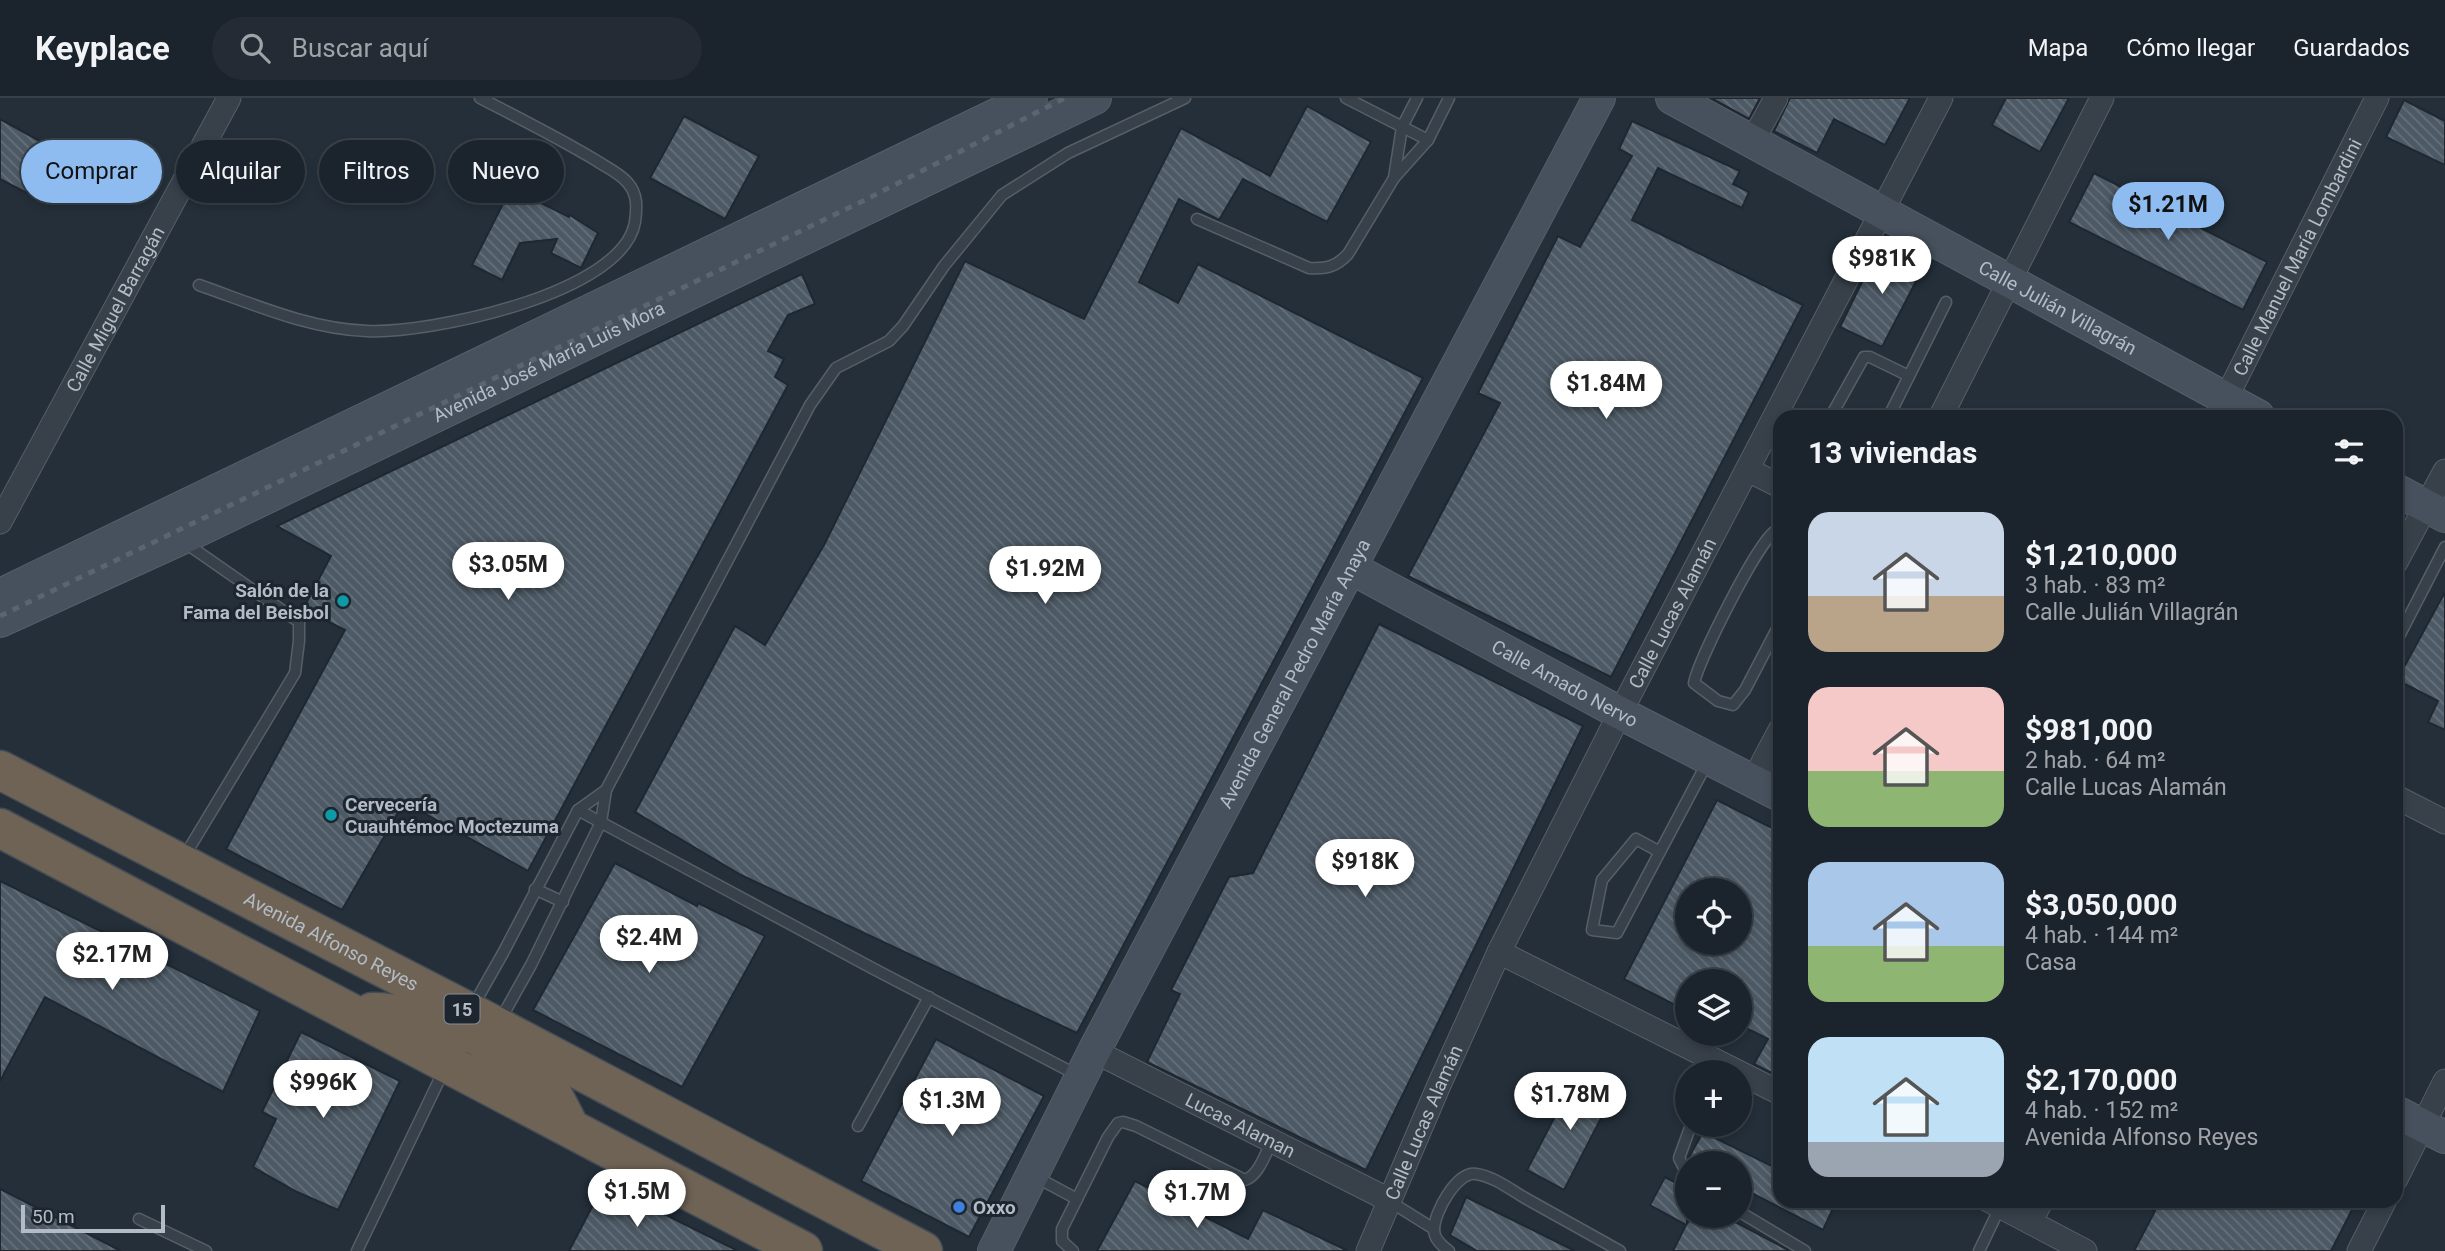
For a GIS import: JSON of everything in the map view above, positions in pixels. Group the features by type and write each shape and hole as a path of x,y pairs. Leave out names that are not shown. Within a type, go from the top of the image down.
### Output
{"highway":[{"name":"Avenida Alfonso Reyes","path":"0,770 181,863 480,1024 923,1251"},
{"path":"0,828 803,1251"},
{"path":"65,863 84,859 99,860 150,881 164,878 181,863"},
{"path":"349,1013 391,1011 452,1031 480,1024 503,1058 552,1093 571,1130"}],"street":[{"name":"Calle Miguel Barragán","path":"0,522 229,98"},
{"name":"Avenida José María Luis Mora","path":"0,595 1031,98"},
{"name":"Avenida General Pedro María Anaya","path":"994,1251 1088,1064 1599,98"},
{"name":"Calle Julián Villagrán","path":"1672,98 1753,140 1881,213 2010,280 2221,408"},
{"path":"1753,140 1776,98"},
{"name":"Calle Lucas Alamán","path":"1779,410 1941,98"},
{"path":"1944,410 2102,98"},
{"name":"Calle Manuel María Lombardini","path":"2221,408 2377,98"},
{"name":"Avenida José María Luis Mora","path":"0,621 180,539 1075,102"},
{"name":"Calle Lucas Alamán","path":"1368,1251 1499,952 1620,713 1773,422"},
{"path":"1748,470 1773,482"},
{"path":"2403,553 2436,511 2445,471"},
{"path":"2403,493 2436,511"},
{"name":"Calle Amado Nervo","path":"1351,568 1620,713 1766,788"},
{"path":"1766,788 1773,759"},
{"path":"2403,801 2445,822"},
{"path":"1499,952 1704,1060"},
{"name":"Lucas Alaman","path":"1088,1064 1272,1141 1389,1200"},
{"path":"2403,1164 2445,1081"},
{"path":"1752,1082 1773,1090"},
{"path":"2002,1208 2085,1251"},
{"path":"2030,1222 2038,1208"},
{"path":"2360,1251 2381,1208"}],"lane":[{"path":"199,285 297,319 342,330 372,331 433,325 504,311 563,287 608,260 625,244 634,227 637,207 635,194 627,181 583,153 480,98"},
{"path":"480,1024 531,965 601,822 606,790 810,405 836,368 889,341 903,326 969,232 1002,195 1068,153 1185,98"},
{"path":"1346,98 1428,140"},
{"path":"1394,178 1402,127 1417,98"},
{"path":"1197,219 1308,268 1325,269 1339,264 1348,254 1394,178 1428,140 1449,98"},
{"path":"1892,410 1946,302"},
{"path":"1834,410 1864,357 1870,357 1909,376"},
{"path":"1773,532 1754,557 1700,663 1693,683 1718,701 1733,705 1745,690 1773,637"},
{"path":"180,539 299,622 295,673 181,863"},
{"path":"2403,628 2445,547"},
{"path":"1660,852 1636,839 1602,880 1592,930 1617,933 1710,759"},
{"path":"480,1024 503,953 578,810 606,790"},
{"path":"578,810 929,997 1088,1064"},
{"path":"536,889 562,902"},
{"path":"858,1126 929,997"},
{"path":"357,1251 446,1064"},
{"path":"1073,1251 1064,1245 1062,1229 1108,1137 1118,1123 1136,1126 1245,1180 1255,1172 1272,1141"},
{"path":"1032,1174 1077,1199"},
{"path":"1449,1251 1435,1238 1436,1219 1456,1182 1463,1176 1478,1174 1620,1251"},
{"path":"1389,1200 1434,1229"},
{"path":"1979,1251 1993,1208"},
{"path":"139,1219 206,1251"},
{"path":"1752,1219 1805,1251"}],"building":[{"path":"1711,98 1760,98 1749,119"},
{"path":"1790,98 1910,98 1885,145 1834,119 1817,153 1774,131"},
{"path":"2006,98 2069,98 2040,152 1992,125"},
{"path":"2404,100 2445,121 2445,165 2386,137"},
{"path":"1307,106 1371,142 1327,222 1243,179 1219,220 1179,199 1139,282 1178,303 1198,264 1423,378 1077,1033 741,875 635,812 735,626 765,645 824,545 965,261 1084,319 1181,128 1270,176"},
{"path":"684,116 759,156 725,219 650,178"},
{"path":"0,119 38,140 21,140 21,190 0,179"},
{"path":"1632,121 1740,171 1733,184 1749,192 1742,208 1658,168 1632,220 1803,305 1611,677 1408,576 1500,403 1478,393 1558,236 1580,247 1632,156 1619,149"},
{"path":"2094,173 2267,262 2243,310 2069,222"},
{"path":"503,203 541,203 569,217 570,215 598,233 581,268 551,253 557,239 520,243 502,280 472,265"},
{"path":"1880,245 1924,266 1882,347 1840,327"},
{"path":"802,274 815,304 788,315 768,351 784,359 775,377 788,385 528,871 404,802 342,910 226,849 345,630 303,609 331,556 277,526"},
{"path":"2445,592 2445,730 2428,722 2438,701 2403,683 2403,669"},
{"path":"1379,624 1583,726 1366,1170 1147,1062 1180,994 1171,990 1229,877 1253,873"},
{"path":"1717,800 1773,828 1773,1074 1754,1064 1768,1039 1752,1031 1752,969 1675,969 1675,1005 1624,979 1675,881 1675,955 1752,955 1752,878 1676,878"},
{"path":"615,863 697,906 698,903 765,936 682,1087 533,1010"},
{"path":"0,881 260,1011 223,1092 45,997 0,1081"},
{"path":"301,1032 400,1081 338,1210 297,1192 253,1167 276,1119 262,1112"},
{"path":"936,1039 1044,1096 969,1237 861,1181"},
{"path":"1577,1074 1614,1093 1564,1190 1527,1170"},
{"path":"1700,1137 1713,1137 1742,1151 1692,1151"},
{"path":"1752,1156 1773,1167 1773,1204 1752,1193"},
{"path":"1665,1177 1675,1182 1675,1219 1650,1205"},
{"path":"1135,1181 1248,1239 1263,1210 1348,1251 1097,1251"},
{"path":"604,1184 738,1251 569,1251"},
{"path":"0,1189 121,1251 0,1251"},
{"path":"1466,1197 1575,1251 1477,1251 1450,1235"},
{"path":"1781,1208 1833,1208 1823,1230"},
{"path":"2149,1208 2353,1208 2331,1251 2134,1251 2155,1211"},
{"path":"1684,1228 1747,1228 1790,1251 1673,1251"}],"railway":[{"path":"0,616 861,202 1065,98"}],"place":[{"name":"Salón de la Fama del Beisbol","path":"343,601"},
{"name":"Cervecería Cuauhtémoc Moctezuma","path":"331,815"},
{"name":"Oxxo","path":"959,1207"}]}
